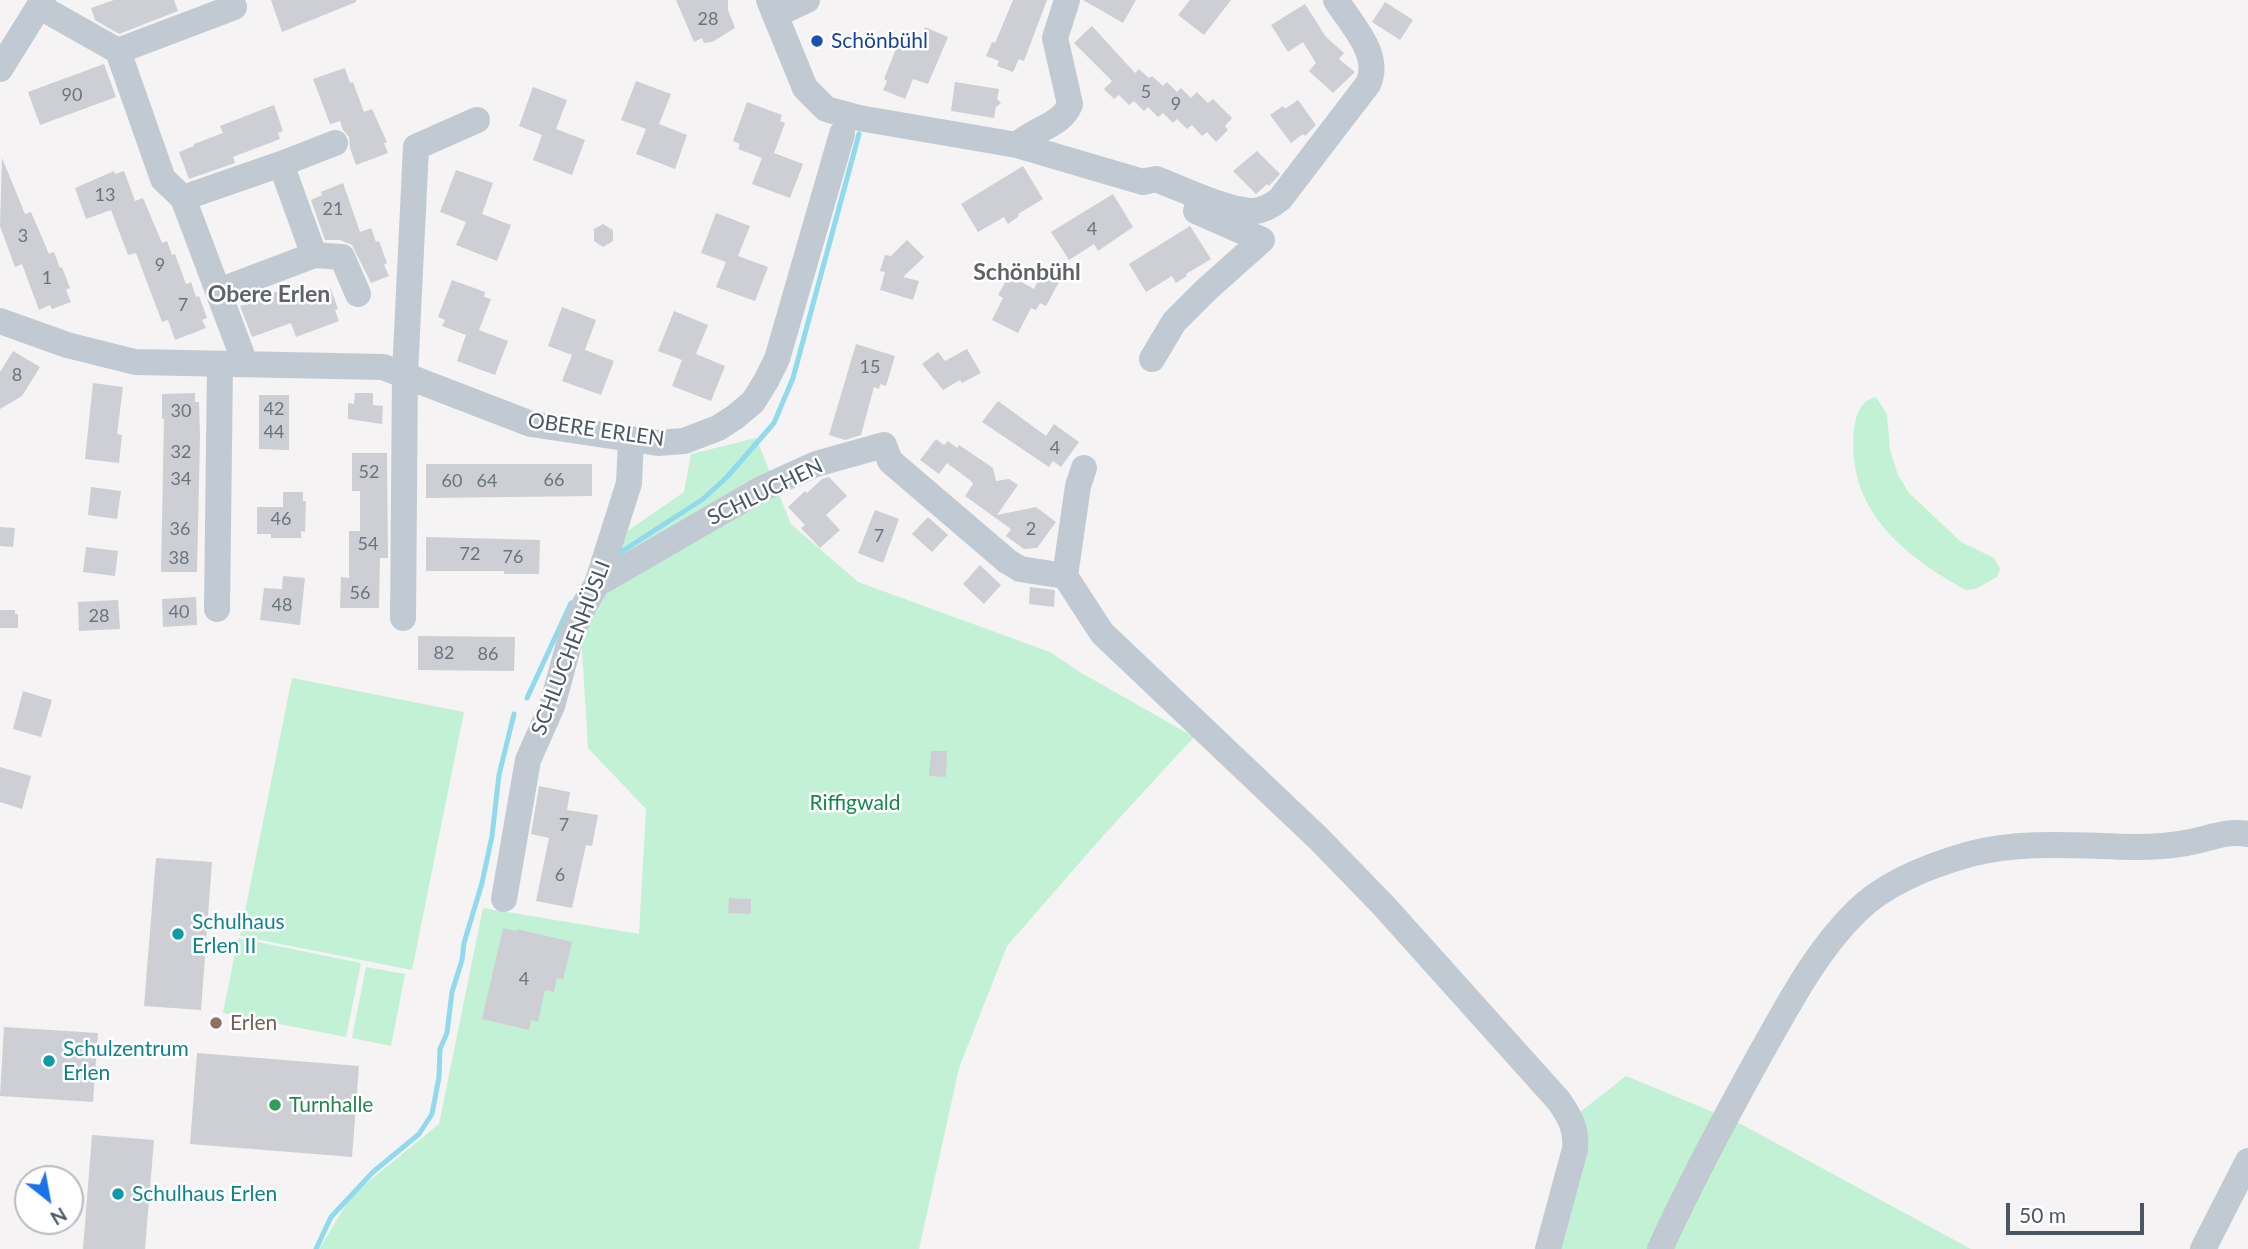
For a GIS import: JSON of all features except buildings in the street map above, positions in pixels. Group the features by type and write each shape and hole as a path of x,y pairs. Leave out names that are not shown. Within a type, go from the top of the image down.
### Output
{"street":[{"path":"807,0 772,7 805,88 826,109 840,115 1017,145 1143,182 1156,179 1252,212 1278,201 1368,85 1374,72 1369,51 1336,0"},
{"path":"1017,145 1027,135 1061,118 1070,104 1055,38 1067,0"},
{"path":"0,69 46,6 118,51 163,179 183,198 219,291 232,363 217,610"},
{"path":"118,51 234,7"},
{"path":"403,618 405,374 416,147 477,120"},
{"name":"OBERE ERLEN","path":"0,321 67,345 135,362 383,367 531,424 658,443 684,441 718,428 735,417 753,402 766,381 777,359 842,134"},
{"path":"183,198 335,143"},
{"path":"281,164 314,255"},
{"path":"1143,182 1149,189 1262,240 1174,322 1152,359"},
{"path":"219,291 314,255 342,257 358,294"},
{"name":"SCHLUCHENHÜSLI","path":"504,899 528,760 552,706 572,633 582,608 597,584 629,483 631,440"},
{"name":"SCHLUCHEN","path":"597,584 763,488 816,464 884,445 890,461 1007,561 1020,569 1065,576"},
{"path":"1084,468 1078,486 1065,576 1102,633 1319,839 1384,906 1572,1119 1576,1135 1575,1149 1548,1249"},
{"path":"1660,1249 1688,1188 1796,991 1819,955 1857,910 1878,895 1925,869 1971,854 2015,847 2141,847 2189,843 2234,831 2248,834"},
{"path":"2203,1249 2248,1161"}],"green space":[{"path":"1876,397 1887,414 1890,450 1898,475 1909,493 1961,542 1994,558 2000,569 1997,577 1975,589 1966,590 1900,545 1869,506 1859,483 1854,458 1854,430 1860,409"},
{"name":"Riffigwald","path":"756,438 791,524 858,582 1050,652 1078,671 1194,737 1007,946 959,1068 919,1249 319,1249 352,1195 439,1124 483,908 639,934 646,809 588,748 581,633 623,534 684,492 691,454"},
{"path":"292,678 464,712 412,970 240,936"},
{"path":"238,938 361,963 346,1037 223,1013"},
{"path":"366,967 405,974 391,1046 352,1038"},
{"path":"1626,1076 1737,1122 1971,1249 1552,1249 1579,1113"}],"waterway":[{"path":"618,554 703,499 727,477 774,423 793,378 859,134"},
{"path":"527,698 571,603"},
{"path":"316,1249 331,1217 373,1172 419,1134 432,1114 439,1077 440,1049 447,1033 452,992 482,883 492,836 499,775 514,714"}],"place":[{"name":"Schönbühl","path":"817,41"},
{"name":"Schulhaus Erlen II","path":"178,934"},
{"name":"Erlen","path":"216,1023"},
{"name":"Schulzentrum Erlen","path":"49,1061"},
{"name":"Turnhalle","path":"275,1105"},
{"name":"Schulhaus Erlen","path":"118,1194"}],"district":[{"name":"Schönbühl","path":"1027,273"},
{"name":"Obere Erlen","path":"269,295"}]}
